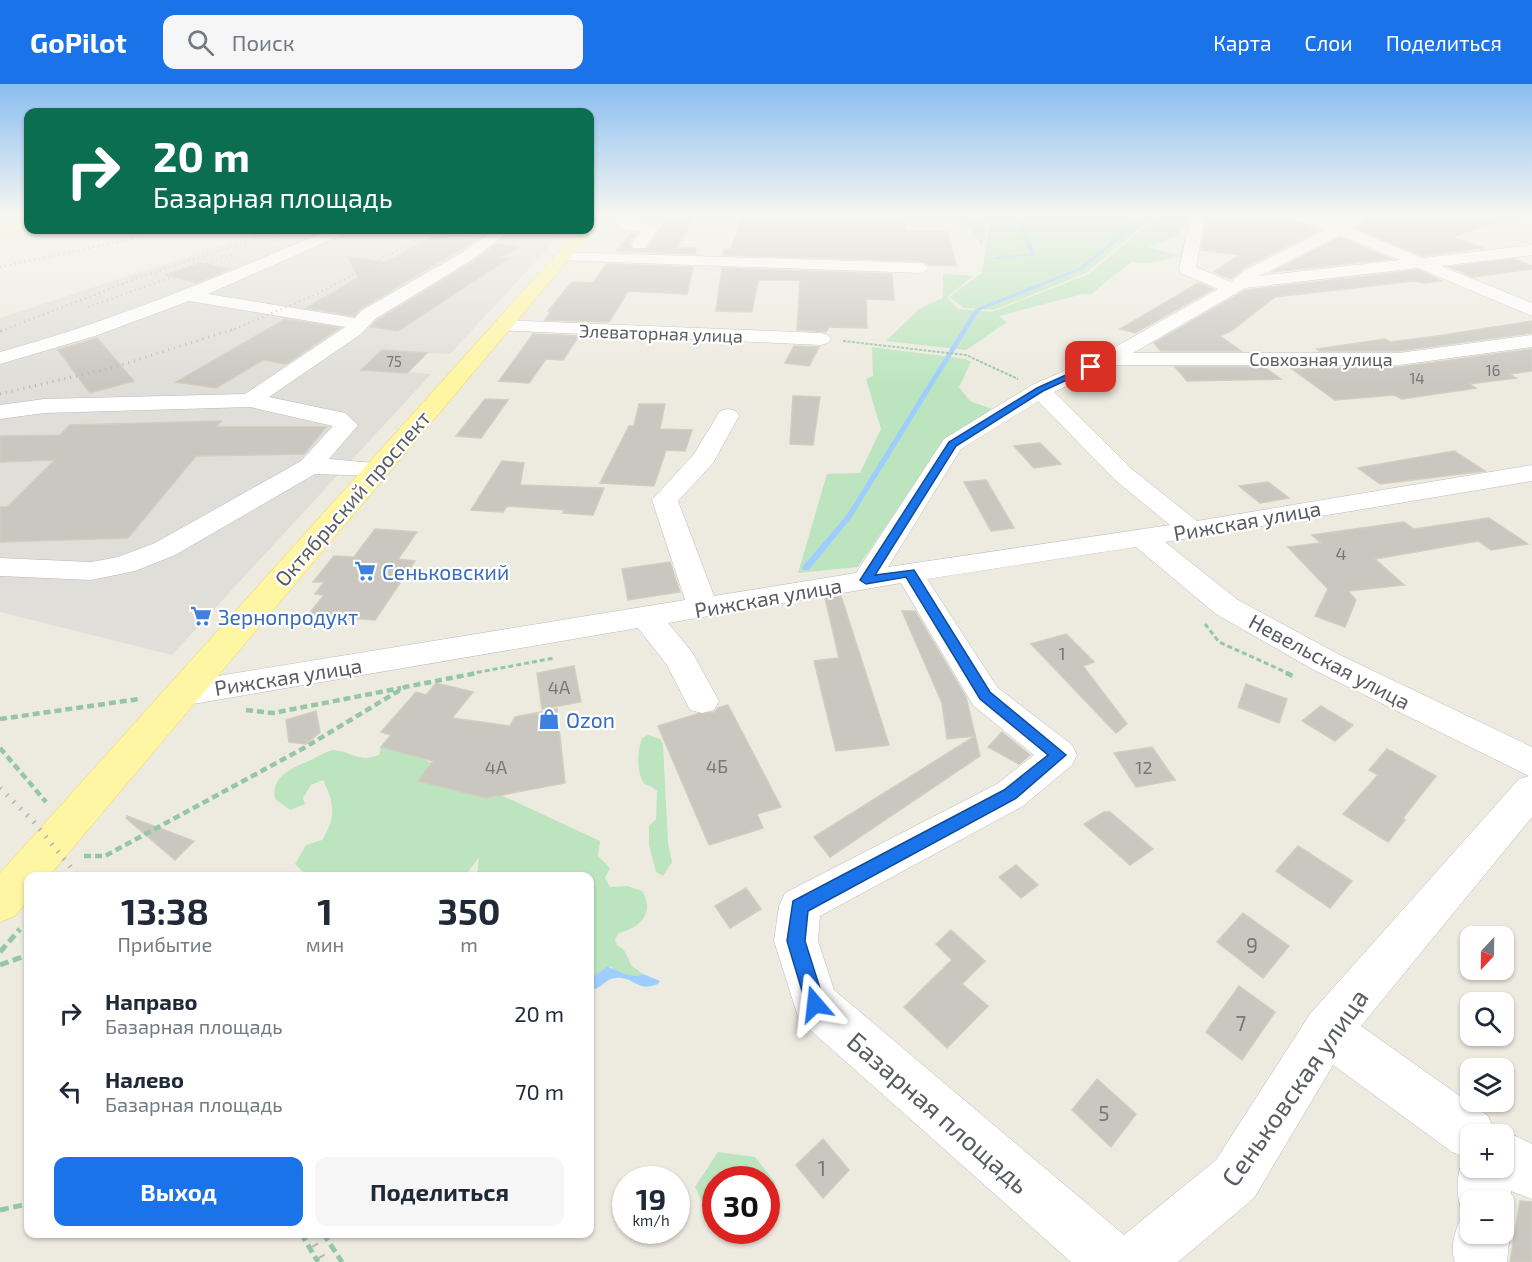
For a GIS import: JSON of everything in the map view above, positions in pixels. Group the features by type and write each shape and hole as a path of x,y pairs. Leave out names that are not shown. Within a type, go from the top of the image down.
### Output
{"main road":[{"name":"Октябрьский проспект","path":"27,872 550,271"},
{"name":"Октябрьский проспект","path":"0,903 24,875"}],"street":[{"path":"0,358 39,348 189,296 247,271"},
{"path":"250,400 360,324 368,315 442,271"},
{"path":"1192,271 1234,286 1365,271"},
{"path":"866,580 952,444 1040,390 1108,359 1257,271"},
{"path":"1442,271 1532,310"},
{"path":"189,296 360,324"},
{"name":"Элеваторная улица","path":"502,326 821,339"},
{"name":"Совхозная улица","path":"1108,359 1399,359 1532,341"},
{"path":"1040,390 1124,476 1191,529"},
{"path":"0,412 44,406 250,400 337,418 346,424 310,466 165,549 125,565 91,571 0,567"},
{"path":"703,608 665,500 704,458 728,416"},
{"path":"310,466 377,469"},
{"name":"Рижская улица","path":"181,694 866,580 1142,538 1532,473"},
{"name":"Невельская улица","path":"1142,538 1227,607 1326,662 1532,763"},
{"name":"Базарная площадь","path":"909,573 985,696 1059,755 1010,795 800,906 796,941 815,1004 1113,1262"},
{"path":"646,617 681,660 702,701"},
{"name":"Сеньковская улица","path":"1135,1262 1235,1179 1327,1030 1532,789"},
{"path":"1327,1030 1460,1127"},
{"path":"1514,1162 1532,1173"}],"path":[{"path":"821,339 966,355 1040,390"},
{"path":"242,710 273,713 563,657"},
{"path":"83,856 105,856 304,748 405,687"},
{"path":"0,719 145,698"},
{"path":"0,748 49,805"},
{"path":"0,952 21,927"},
{"path":"0,965 24,956"},
{"path":"0,1210 24,1205"},
{"path":"305,1238 318,1262"},
{"path":"326,1238 342,1262"}],"shaded area":[{"name":"Зернопродукт","path":"143,271 527,271 450,354 427,353 408,372 431,374 172,655 0,612 0,318"}],"green space":[{"path":"982,271 1088,271 994,310 964,308 949,297"},
{"path":"1093,271 1120,271 1091,294 1083,294 999,316 1007,322 966,350 886,341 919,309 943,298 943,274 973,276 947,297 958,309 992,312"},
{"path":"872,347 966,359 971,362 959,387 970,401 992,409 943,442 858,567 798,573 827,474 860,473 881,429 866,379 873,376"},
{"path":"648,735 660,739 663,744 668,843 672,862 663,876 656,872 649,845 649,826 656,819 657,791 644,784 639,767 640,744 642,738"},
{"path":"381,747 421,758 600,841 598,856 610,868 605,878 610,887 627,886 642,891 646,899 644,918 634,927 619,933 615,939 617,945 624,950 631,965 643,974 627,975 611,967 594,977 594,872 477,872 479,857 468,872 302,871 295,864 306,845 322,840 330,825 332,804 330,796 323,780 311,785 303,798 305,804 290,810 275,799 276,784 285,773 329,751 341,751 366,758 379,755"},
{"path":"718,1152 755,1157 762,1166 709,1166"},
{"path":"702,1176 702,1201 695,1187"}],"water":[{"path":"607,967 634,976 643,974 660,981 658,984 645,987 627,979 616,978 594,989 594,976"}],"building":[{"path":"177,271 225,271 197,283 165,275"},
{"path":"355,271 424,271 360,309 354,316 306,308 358,278"},
{"path":"458,271 490,271 398,331 371,327 376,321"},
{"path":"602,271 692,271 687,294 628,291 609,322 545,320 551,311 548,311 572,282 593,283"},
{"path":"722,271 892,274 894,300 866,299 867,328 829,327 826,332 797,330 800,280 758,280 752,312 716,311"},
{"path":"1216,271 1240,271 1231,279 1214,272"},
{"path":"1410,271 1420,271 1442,281 1424,283 1414,281 1275,297 1231,331 1220,336 1241,351 1161,351 1154,343 1246,290"},
{"path":"1459,271 1517,271 1473,277"},
{"path":"1198,283 1213,289 1135,333 1120,329"},
{"path":"285,319 339,328 286,364 263,360 216,388 176,382"},
{"path":"1532,321 1532,333 1399,351 1319,351 1317,349 1385,339 1390,342 1437,336"},
{"path":"533,334 579,336 563,360 546,359 529,383 499,381"},
{"path":"97,338 134,381 90,393 58,350"},
{"path":"794,346 819,347 809,366 785,363"},
{"path":"1532,349 1532,371 1509,374 1516,378 1469,384 1476,388 1402,399 1394,395 1335,400 1292,369 1399,367"},
{"path":"382,350 427,353 407,373 361,370"},
{"path":"1175,367 1264,367 1281,379 1187,381"},
{"path":"793,396 820,397 813,445 790,444"},
{"path":"485,399 508,400 481,438 456,436"},
{"path":"639,404 665,404 660,429 692,430 685,451 666,450 654,486 600,483 629,426 634,426"},
{"path":"221,421 216,427 326,427 304,454 196,456 128,538 0,542 0,507 7,507 55,460 0,462 0,436 60,435 70,425"},
{"path":"1040,443 1061,464 1034,468 1014,446"},
{"path":"1454,451 1485,471 1380,484 1358,468"},
{"path":"502,461 524,463 520,485 604,488 593,515 563,513 565,510 507,506 503,512 471,510"},
{"path":"986,480 1014,528 991,531 964,482"},
{"path":"1268,482 1289,498 1260,503 1239,486"},
{"path":"1489,518 1528,544 1491,550 1478,541 1375,559 1404,585 1348,591 1356,600 1345,627 1315,616 1328,589 1288,547 1321,543 1312,535 1404,522 1414,529"},
{"name":"Сеньковский","path":"375,529 417,532 398,559 415,561 375,620 308,615 324,595 315,594 324,582 313,582 334,556 354,557"},
{"path":"670,562 680,592 628,600 622,569"},
{"path":"841,596 889,745 836,751 814,661 839,658 825,598"},
{"path":"902,611 915,611 966,697 980,756 830,857 814,837 975,736 947,739 942,703"},
{"path":"1066,634 1094,662 1083,666 1127,724 1116,733 1031,644"},
{"path":"574,666 581,702 542,709 537,673"},
{"path":"436,683 473,692 452,718 510,726 515,717 557,709 565,783 486,798 418,781 433,761 381,747 391,735 381,732 416,692 426,695"},
{"path":"1246,684 1287,699 1279,723 1238,707"},
{"path":"728,705 781,807 757,814 763,828 709,845 658,726 697,714 715,712 718,708"},
{"path":"1321,706 1353,725 1335,741 1302,721"},
{"path":"316,711 320,732 306,744 289,742 286,720"},
{"path":"1002,732 1030,755 1019,764 988,747"},
{"path":"1152,747 1175,780 1136,787 1114,753"},
{"path":"1387,749 1436,776 1403,818 1405,820 1388,842 1343,814 1378,775 1369,770"},
{"path":"1104,812 1110,812 1153,849 1130,865 1084,824"},
{"path":"127,816 194,841 175,860 126,818"},
{"path":"1298,846 1352,881 1330,908 1276,871"},
{"path":"1016,865 1038,885 1021,898 999,877"},
{"path":"746,888 761,909 730,928 715,906"},
{"path":"1243,913 1289,946 1263,978 1217,942"},
{"path":"951,930 985,961 962,984 988,1006 947,1048 904,1007 952,960 936,944"},
{"path":"1239,986 1275,1012 1242,1060 1206,1032"},
{"path":"1097,1079 1136,1114 1111,1147 1072,1110"},
{"path":"823,1139 849,1170 823,1198 796,1165"},
{"path":"1520,1201 1532,1202 1532,1262 1510,1262"}],"waterway":[{"path":"806,568 849,517 977,310 1075,271"}],"railway":[{"path":"1,331 159,271"},
{"path":"230,331 317,294 360,271"},
{"path":"88,307 172,277"},
{"path":"0,331 5,329"},
{"path":"0,394 115,367 234,329"},
{"path":"0,788 33,821 75,872"},
{"path":"311,1238 325,1262"}],"place":[{"name":"Сеньковский","path":"365,571"},
{"name":"Зернопродукт","path":"201,616"},
{"name":"Ozon","path":"549,719"}],"route":[{"path":"815,1004 796,941 800,906 1010,795 1059,755 985,696 909,573 866,580 952,444 1040,390 1091,367"}]}
